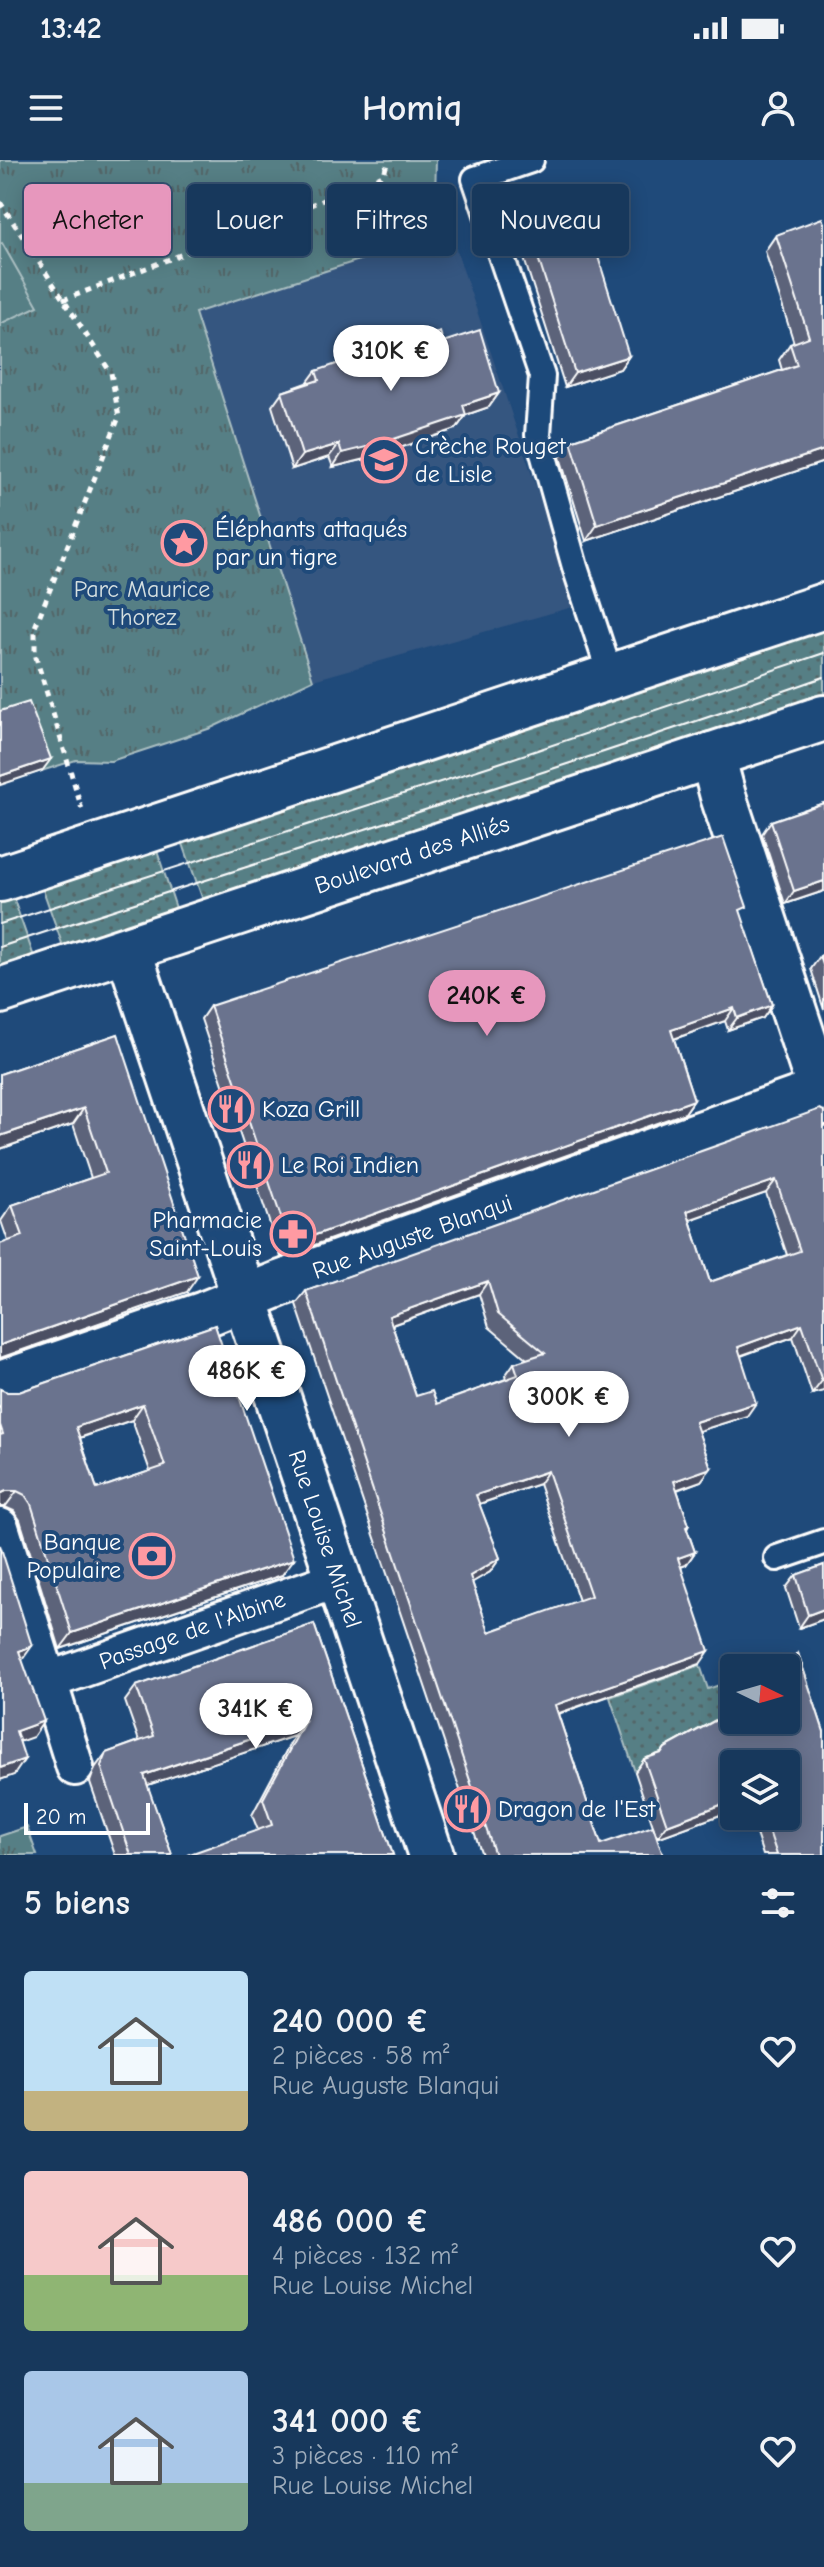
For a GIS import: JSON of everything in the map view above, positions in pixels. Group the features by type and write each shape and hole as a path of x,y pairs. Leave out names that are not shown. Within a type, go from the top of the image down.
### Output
{"street":[{"path":"0,879 824,606"},
{"name":"Boulevard des Alliés","path":"0,991 824,718"},
{"path":"712,755 823,1095"},
{"name":"Rue Louise Michel","path":"128,949 431,1855"},
{"name":"Rue Auguste Blanqui","path":"0,1384 823,1095"},
{"path":"0,1527 75,1767"},
{"name":"Passage de l'Albine","path":"47,1681 338,1579"}],"lane":[{"path":"531,160 475,179 542,376 538,435 575,567 611,677"},
{"path":"777,1558 824,1542"}],"path":[{"path":"63,300 365,184 384,174 388,160"},
{"path":"0,202 111,373 119,417 35,627 35,654 81,806"}],"shaded area":[{"name":"Crèche Rouget de Lisle","path":"456,249 576,606 313,680 195,313 372,256 456,256"}],"green space":[{"name":"Parc Maurice Thorez","path":"0,160 436,160 435,184 327,184 327,256 372,256 195,313 313,680 211,728 178,739 111,761 76,760 13,780 0,740"},
{"path":"0,244 38,306 0,324"},
{"path":"824,628 824,698 204,903 182,841"},
{"path":"157,851 177,911 64,949 42,887"},
{"path":"13,897 34,957 0,969 0,902"},
{"path":"700,1665 708,1689 720,1685 720,1734 754,1734 635,1772 610,1697"},
{"path":"27,1827 37,1855 0,1855 0,1836"}],"building":[{"path":"822,218 824,450 597,525 571,441 797,365 790,344 809,337 776,235"},
{"path":"537,256 598,256 629,356 575,373"},
{"path":"480,330 499,393 463,405 466,415 379,444 342,453 339,444 302,455 282,392 319,380 316,371 351,359 440,332 443,342"},
{"path":"29,702 51,759 0,776 0,711"},
{"path":"824,803 824,881 794,891 771,821"},
{"path":"723,837 747,907 740,910 772,1005 737,1018 734,1008 671,1030 694,1100 290,1244 210,1006"},
{"path":"118,1034 198,1276 0,1346 0,1244 23,1236 12,1205 106,1173 84,1108 0,1136 0,1074"},
{"path":"820,1109 824,1111 824,1380 802,1324 738,1347 756,1403 695,1422 711,1468 674,1481 695,1552 678,1558 709,1651 555,1705 601,1844 653,1826 663,1855 495,1855 306,1291","holes":["776,1180 800,1251 710,1282 687,1211","488,1281 498,1314 545,1353 514,1363 518,1375 437,1404 432,1391 416,1396 389,1316","548,1471 591,1596 489,1632 470,1576 500,1558 476,1495"]},
{"path":"215,1325 294,1559 72,1633 31,1504 25,1495 17,1491 0,1494 0,1435 3,1434 0,1389 19,1392","holes":["143,1404 165,1466 97,1489 76,1427"]},
{"path":"0,1545 32,1646 19,1651 44,1721 16,1731 25,1759 0,1768"},
{"path":"824,1565 824,1609 808,1615 796,1575"},
{"path":"314,1624 393,1855 187,1855 272,1825 263,1799 305,1721 144,1775 172,1855 131,1855 101,1766 106,1753 154,1736 136,1686"},
{"path":"800,1659 824,1732 824,1855 777,1855 769,1830 800,1830 800,1750 720,1750 720,1805 667,1825 644,1759 662,1753 665,1748 720,1718 720,1734 800,1734"}],"tram line":[{"path":"0,924 499,763 824,653"},
{"path":"0,947 619,747 824,677"}],"place":[{"name":"Crèche Rouget de Lisle","path":"384,460"},
{"name":"Éléphants attaqués par un tigre","path":"184,543"},
{"name":"Koza Grill","path":"231,1109"},
{"name":"Le Roi Indien","path":"250,1165"},
{"name":"Pharmacie Saint-Louis","path":"293,1234"},
{"name":"Banque Populaire","path":"152,1556"},
{"name":"Dragon de l'Est","path":"467,1809"}]}
